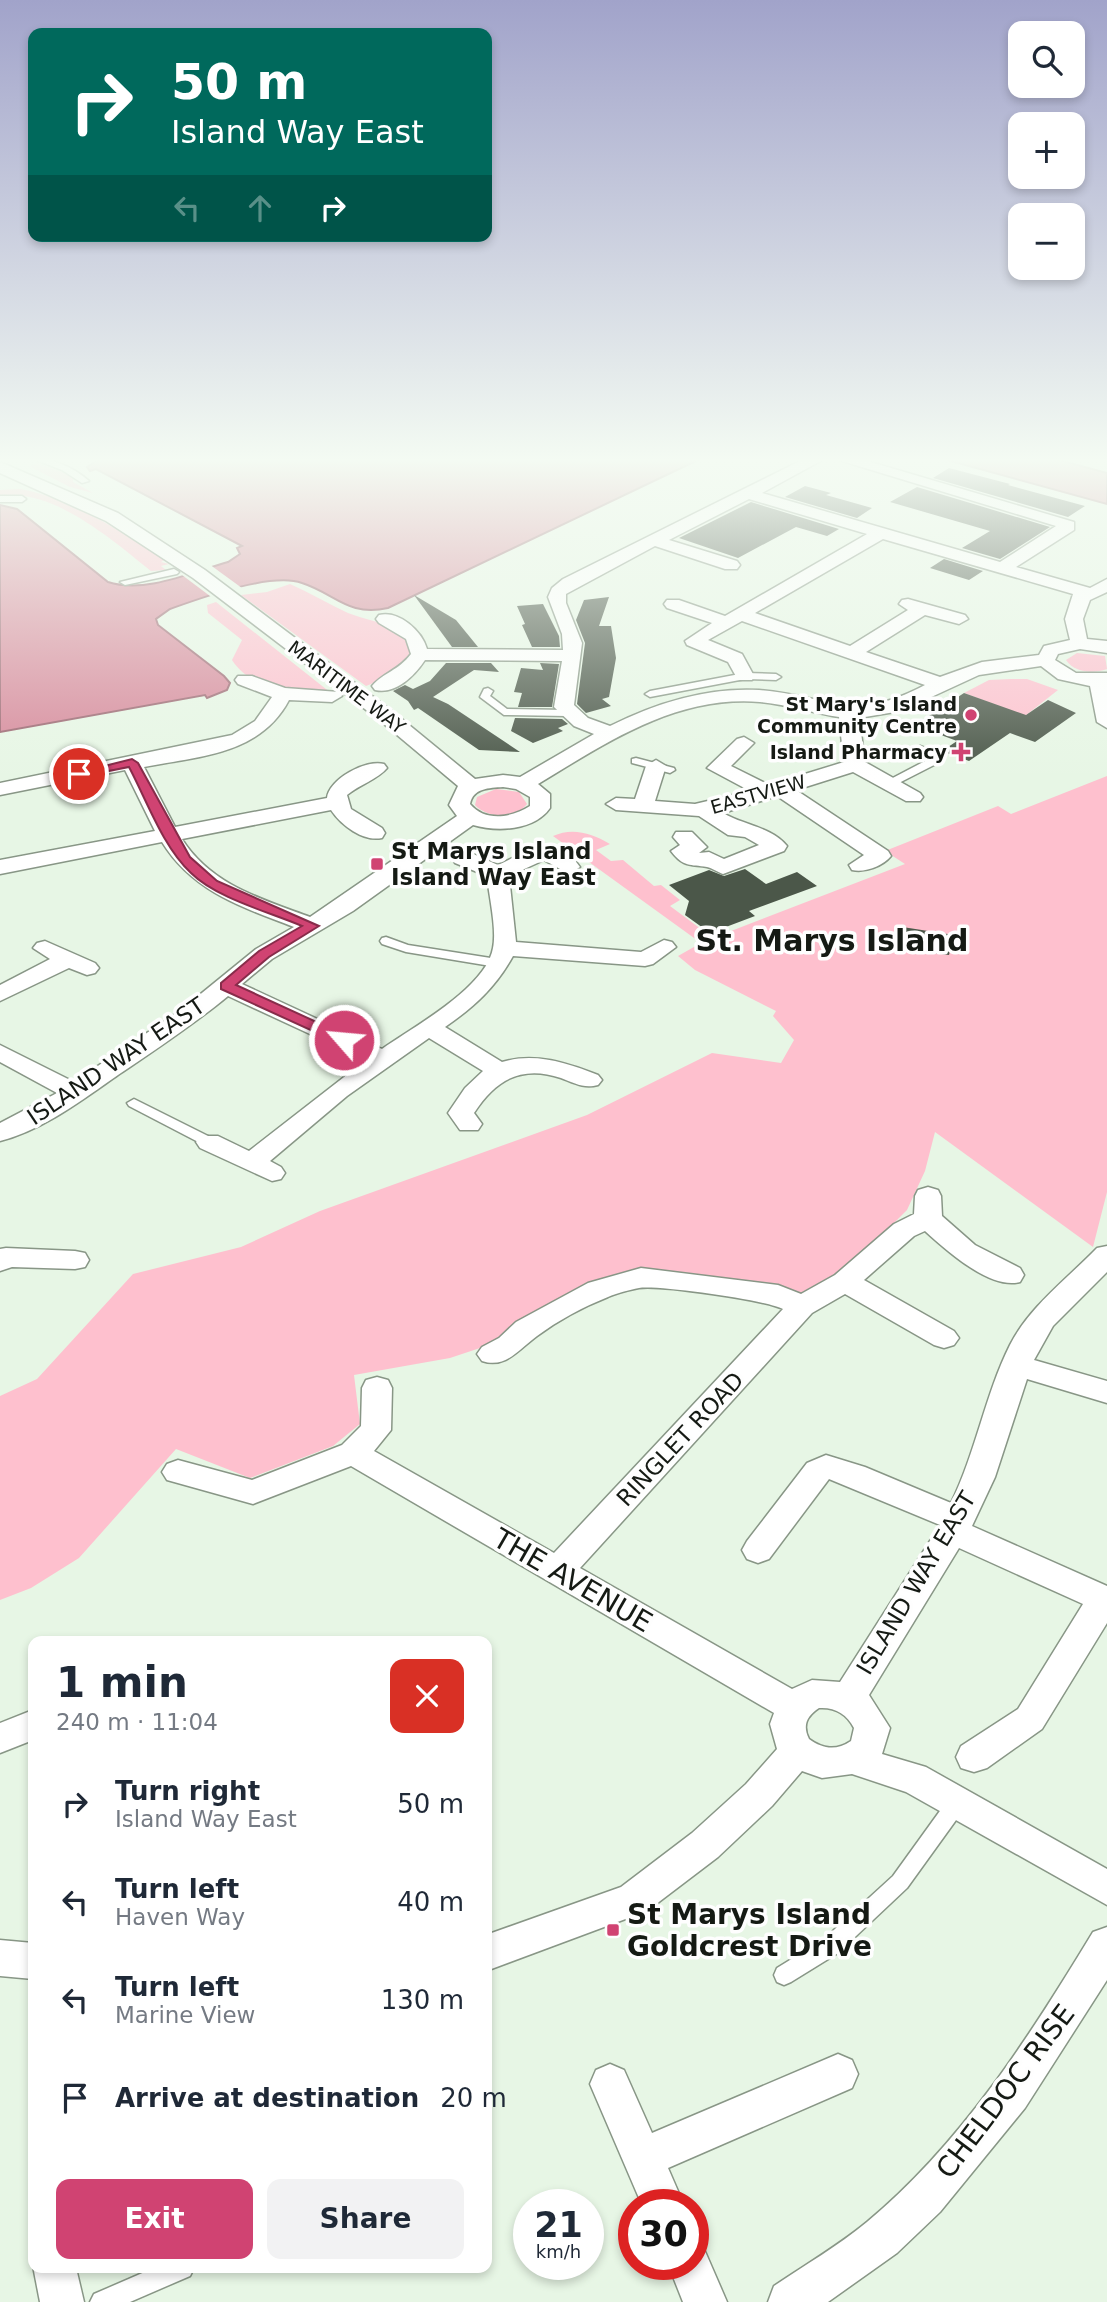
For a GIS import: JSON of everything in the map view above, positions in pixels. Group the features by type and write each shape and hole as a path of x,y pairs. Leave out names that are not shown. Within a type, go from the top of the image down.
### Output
{"street":[{"name":"MARITIME WAY","path":"184,565 385,715 472,787"},
{"path":"605,565 569,583 558,592 557,604 571,631 571,656 564,703 567,713 608,732"},
{"path":"745,676 735,658 694,641 825,565"},
{"path":"993,565 1092,595 1107,584"},
{"path":"1002,568 1006,565"},
{"path":"1080,592 1083,597 1074,609 1072,625 1080,643"},
{"path":"673,604 853,652 942,684"},
{"path":"853,652 915,607 959,619"},
{"path":"385,619 414,636 420,654"},
{"path":"1107,648 1080,643 1058,646 1046,654 1049,665 1065,675 1104,679 1098,689 1107,722"},
{"path":"420,654 571,656"},
{"path":"382,686 407,672 420,654"},
{"path":"523,784 608,732 645,714 730,695 761,696 848,712 870,712 906,704 965,673 995,666 1046,660"},
{"path":"245,680 283,694 332,696"},
{"path":"0,789 229,744 253,734 269,720 283,694"},
{"path":"848,712 855,765 913,797"},
{"path":"744,743 718,768 774,791 880,856 860,865"},
{"path":"132,763 184,859 212,883 312,926"},
{"name":"EASTVIEW","path":"616,804 705,810 855,765"},
{"path":"643,806 654,766"},
{"path":"374,833 348,819 336,803 337,794 346,784 358,775 377,768"},
{"path":"497,781 523,784 540,794 542,801 533,814 510,822 471,817 459,805 464,792 472,787 497,781"},
{"path":"0,867 336,803"},
{"path":"684,836 696,847 682,851 698,862 709,859 730,871 776,846 750,831 736,830 705,810"},
{"name":"ISLAND WAY EAST","path":"0,1133 34,1118 75,1093 190,1015 264,954 312,926 471,817"},
{"path":"463,858 498,873 545,851 569,867"},
{"path":"209,1142 261,1168 338,1091 466,1002 489,978 501,956 498,873"},
{"path":"501,956 645,958 664,947"},
{"path":"0,994 78,964 45,948"},
{"path":"226,986 383,1059"},
{"path":"431,1028 498,1070"},
{"path":"0,1052 75,1093"},
{"path":"469,1124 461,1113 487,1078 498,1070 519,1064 541,1065 589,1080"},
{"name":"RINGLET ROAD","path":"557,1571 802,1306 845,1282 928,1208 965,1252 1010,1275"},
{"name":"ISLAND WAY EAST","path":"850,1699 860,1675 888,1637 955,1525 979,1477 1024,1346 1043,1319 1107,1255"},
{"path":"0,1262 6,1257 75,1260"},
{"path":"492,1354 509,1345 526,1329 598,1290 641,1278 752,1291 778,1296 802,1306"},
{"path":"845,1282 944,1338"},
{"path":"1017,1366 1107,1392"},
{"path":"178,1472 253,1492 353,1453 376,1430 377,1388"},
{"name":"THE AVENUE","path":"353,1453 793,1707"},
{"path":"758,1550 818,1471 826,1467 854,1475 1106,1597 1030,1719 974,1757"},
{"name":"ISLAND WAY EAST","path":"793,1707 812,1694 838,1694 850,1699 868,1717 863,1746"},
{"path":"793,1707 787,1728 798,1750 821,1763 834,1765 863,1746 893,1775 913,1778 1107,1888"},
{"path":"0,1738 28,1727"},
{"path":"492,1952 634,1899 673,1872 714,1837 759,1796 798,1750"},
{"name":"CHELDOC RISE","path":"790,2302 892,2229 973,2142 1056,2031 1107,1945"},
{"path":"0,1958 28,1961"},
{"path":"642,2158 838,2074"},
{"path":"610,2084 656,2189"},
{"path":"55,2273 62,2302"},
{"path":"696,2280 705,2302"}],"lane":[{"path":"125,582 138,577 174,572"},
{"path":"650,694 745,676 776,677"},
{"path":"488,691 485,697 503,712 567,713"},
{"path":"889,784 934,761 936,756 920,749"},
{"path":"386,941 399,947 501,956"},
{"path":"134,1102 209,1142"},
{"path":"784,1975 831,1946 901,1882 957,1803"},
{"path":"102,2302 170,2273"}],"shaded area":[{"path":"0,565 87,565 108,582 122,585 153,584 217,565 477,565 388,608 374,610 352,607 302,583 289,581 255,583 170,609 156,619 158,625 224,676 230,683 227,690 207,698 205,695 0,732"},
{"path":"144,565 163,565 161,566 166,570 151,571"},
{"path":"290,584 348,613 394,630 405,639 409,657 396,671 366,686 241,595 267,592"},
{"path":"216,602 331,693 290,692 251,679 232,660 242,640 208,613 207,605"},
{"path":"1077,653 1105,656 1107,669 1090,672 1074,668 1066,660"},
{"path":"1027,679 1058,690 1025,716 964,693 989,680"},
{"path":"1107,776 1107,1192 1093,1247 935,1132 925,1171 907,1210 865,1252 835,1274 795,1296 639,1271 489,1345 450,1358 354,1375 360,1424 333,1446 250,1478 176,1449 79,1558 31,1588 0,1600 0,1396 37,1379 133,1274 241,1247 320,1211 587,1115 712,1053 781,1063 794,1040 773,1016 776,1011 695,970 678,956 701,943 553,836 582,832 610,844 596,850 611,861 623,860 654,886 661,885 680,900 670,906 713,938 905,864 885,851 998,806 1011,814"},
{"path":"496,789 519,792 527,804 509,815 487,813 475,805 477,797"}],"pier":[{"path":"211,565 246,591 214,599 178,572"}],"building":[{"path":"934,565 965,565 983,571 969,580 930,568"},
{"path":"414,595 456,620 478,647 452,647"},
{"path":"609,597 599,626 611,626 616,658 609,697 602,699 611,706 586,713 577,704 585,643 576,620 584,600"},
{"path":"543,604 559,636 560,647 532,647 522,625 525,624 517,606"},
{"path":"446,663 491,663 499,672 474,670 433,697 520,752 479,750 418,708 414,710 408,701 393,691 405,685 413,689 430,681"},
{"path":"540,663 559,664 552,707 518,707 522,693 514,692 521,668 543,670"},
{"path":"964,693 1026,715 1048,700 1076,713 1035,742 1010,733 969,761 942,751 957,741 941,735 953,728 926,718"},
{"path":"515,718 562,719 568,724 558,728 563,731 533,743 511,731"},
{"path":"745,869 766,884 797,872 817,886 749,911 755,916 710,933 685,915 689,901 669,885 709,870 724,876"},
{"path":"896,926 954,935 949,955 890,947"}],"place":[{"name":"St Mary's Island Community Centre","path":"971,715"},
{"name":"Island Pharmacy","path":"961,752"},
{"name":"St Marys Island Island Way East","path":"377,864"},
{"name":"St Marys Island Goldcrest Drive","path":"613,1930"}],"district":[{"name":"St. Marys Island","path":"832,941"}],"route":[{"path":"79,774 132,763 184,859 197,872 212,883 312,926 264,954 226,986 344,1040"}]}
